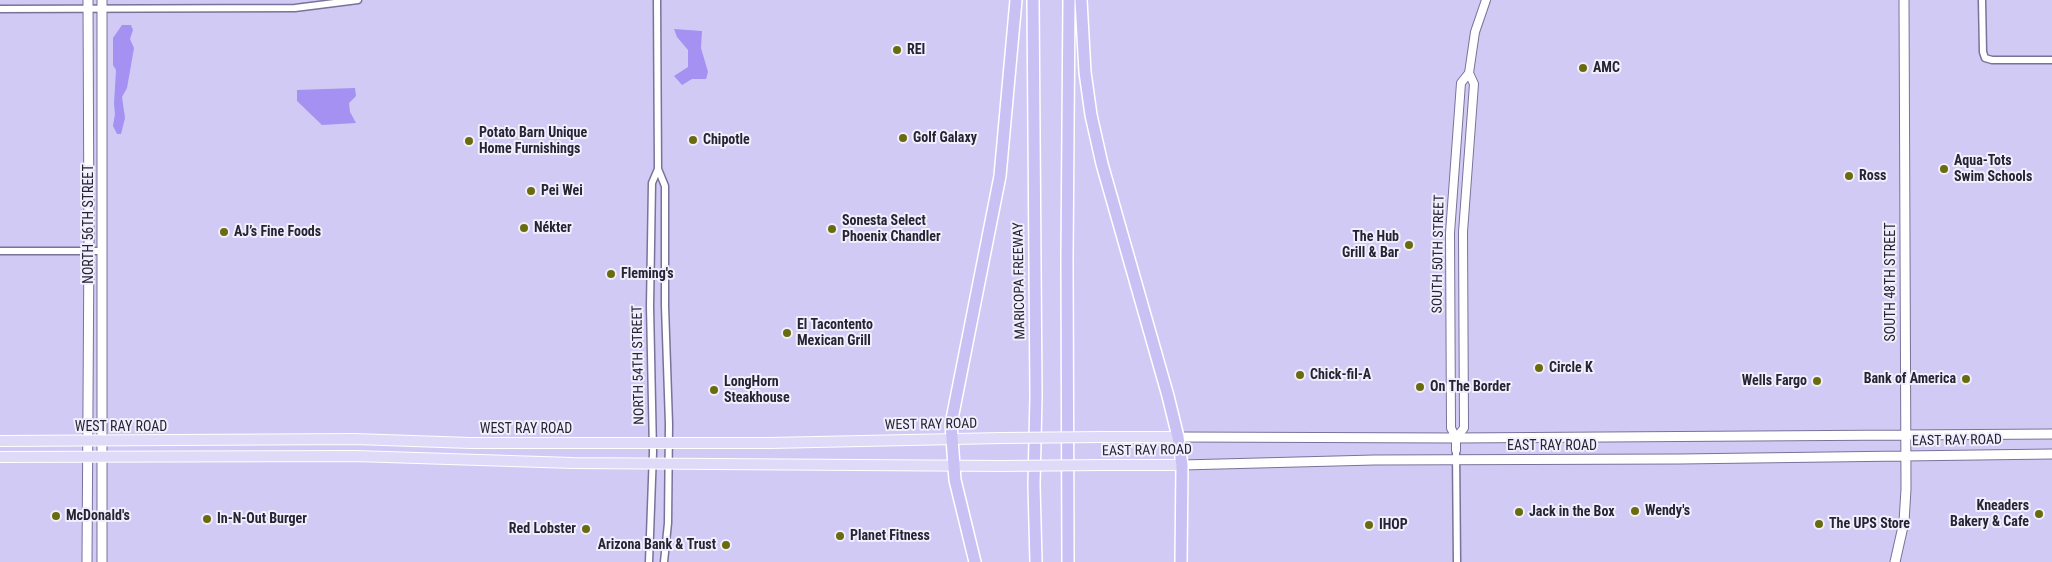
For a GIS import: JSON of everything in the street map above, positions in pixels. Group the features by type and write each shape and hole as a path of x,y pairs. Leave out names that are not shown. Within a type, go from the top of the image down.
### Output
{"highway":[{"path":"975,562 959,500 953,466 951,438 956,400 1000,176 1016,0"},
{"name":"MARICOPA FREEWAY","path":"1033,0 1036,396 1034,485 1036,562"},
{"path":"1068,562 1069,0"},
{"path":"1081,0 1085,72 1091,115 1102,164 1178,437 1182,465 1182,562"}],"main road":[{"name":"SOUTH 48TH STREET","path":"1894,562 1904,522 1906,455 1904,0"},
{"name":"NORTH 56TH STREET","path":"87,562 88,4"},
{"name":"NORTH 56TH STREET","path":"102,4 102,562"},
{"name":"EAST RAY ROAD","path":"1052,438 1456,438 2052,434"},
{"name":"WEST RAY ROAD","path":"0,457 87,448 355,439 470,443 770,443 951,438 1052,438"},
{"name":"WEST RAY ROAD","path":"0,440 87,448 573,463 1052,465"},
{"name":"EAST RAY ROAD","path":"1052,465 2052,454"}],"street":[{"path":"0,9 88,4 295,8 358,0"},
{"name":"NORTH 54TH STREET","path":"657,0 658,169 665,186 665,306 669,443 668,523 664,562"},
{"name":"SOUTH 50TH STREET","path":"1457,562 1456,438 1451,428 1450,233 1461,83 1469,72 1475,32 1486,0"},
{"path":"1982,0 1982,52 1986,58 1992,60 2052,60"},
{"name":"SOUTH 50TH STREET","path":"1456,438 1464,428 1463,232 1474,84 1469,72"},
{"name":"NORTH 54TH STREET","path":"649,562 653,463 650,306 652,183 658,169"},
{"path":"0,251 102,251"}],"shaded area":[{"path":"122,25 131,25 133,30 130,39 134,48 127,88 122,97 125,118 121,134 117,134 113,126 116,70 113,65 113,38"},
{"path":"674,29 702,31 701,48 708,72 706,79 692,79 682,85 674,76 688,67 688,50 677,37"},
{"path":"355,88 356,96 349,103 350,112 356,123 322,125 297,101 297,90"}],"water":[{"path":"867,216 876,218 874,226 865,226 863,218"}],"place":[{"name":"REI","path":"897,50"},
{"name":"AMC","path":"1583,68"},
{"name":"Golf Galaxy","path":"903,138"},
{"name":"Chipotle","path":"693,140"},
{"name":"Potato Barn Unique Home Furnishings","path":"469,141"},
{"name":"Aqua-Tots Swim Schools","path":"1944,169"},
{"name":"Ross","path":"1849,176"},
{"name":"Pei Wei","path":"531,191"},
{"name":"Nékter","path":"524,228"},
{"name":"Sonesta Select Phoenix Chandler","path":"832,229"},
{"name":"AJ’s Fine Foods","path":"224,232"},
{"name":"The Hub Grill & Bar","path":"1409,245"},
{"name":"Fleming's","path":"611,274"},
{"name":"El Tacontento Mexican Grill","path":"787,333"},
{"name":"Circle K","path":"1539,368"},
{"name":"Chick-fil-A","path":"1300,375"},
{"name":"Bank of America","path":"1966,379"},
{"name":"Wells Fargo","path":"1817,381"},
{"name":"On The Border","path":"1420,387"},
{"name":"LongHorn Steakhouse","path":"714,390"},
{"name":"Wendy's","path":"1635,511"},
{"name":"Jack in the Box","path":"1519,512"},
{"name":"Kneaders Bakery & Cafe","path":"2039,514"},
{"name":"McDonald's","path":"56,516"},
{"name":"In-N-Out Burger","path":"207,519"},
{"name":"The UPS Store","path":"1819,524"},
{"name":"IHOP","path":"1369,525"},
{"name":"Red Lobster","path":"586,529"},
{"name":"Planet Fitness","path":"840,536"},
{"name":"Arizona Bank & Trust","path":"726,545"}]}
